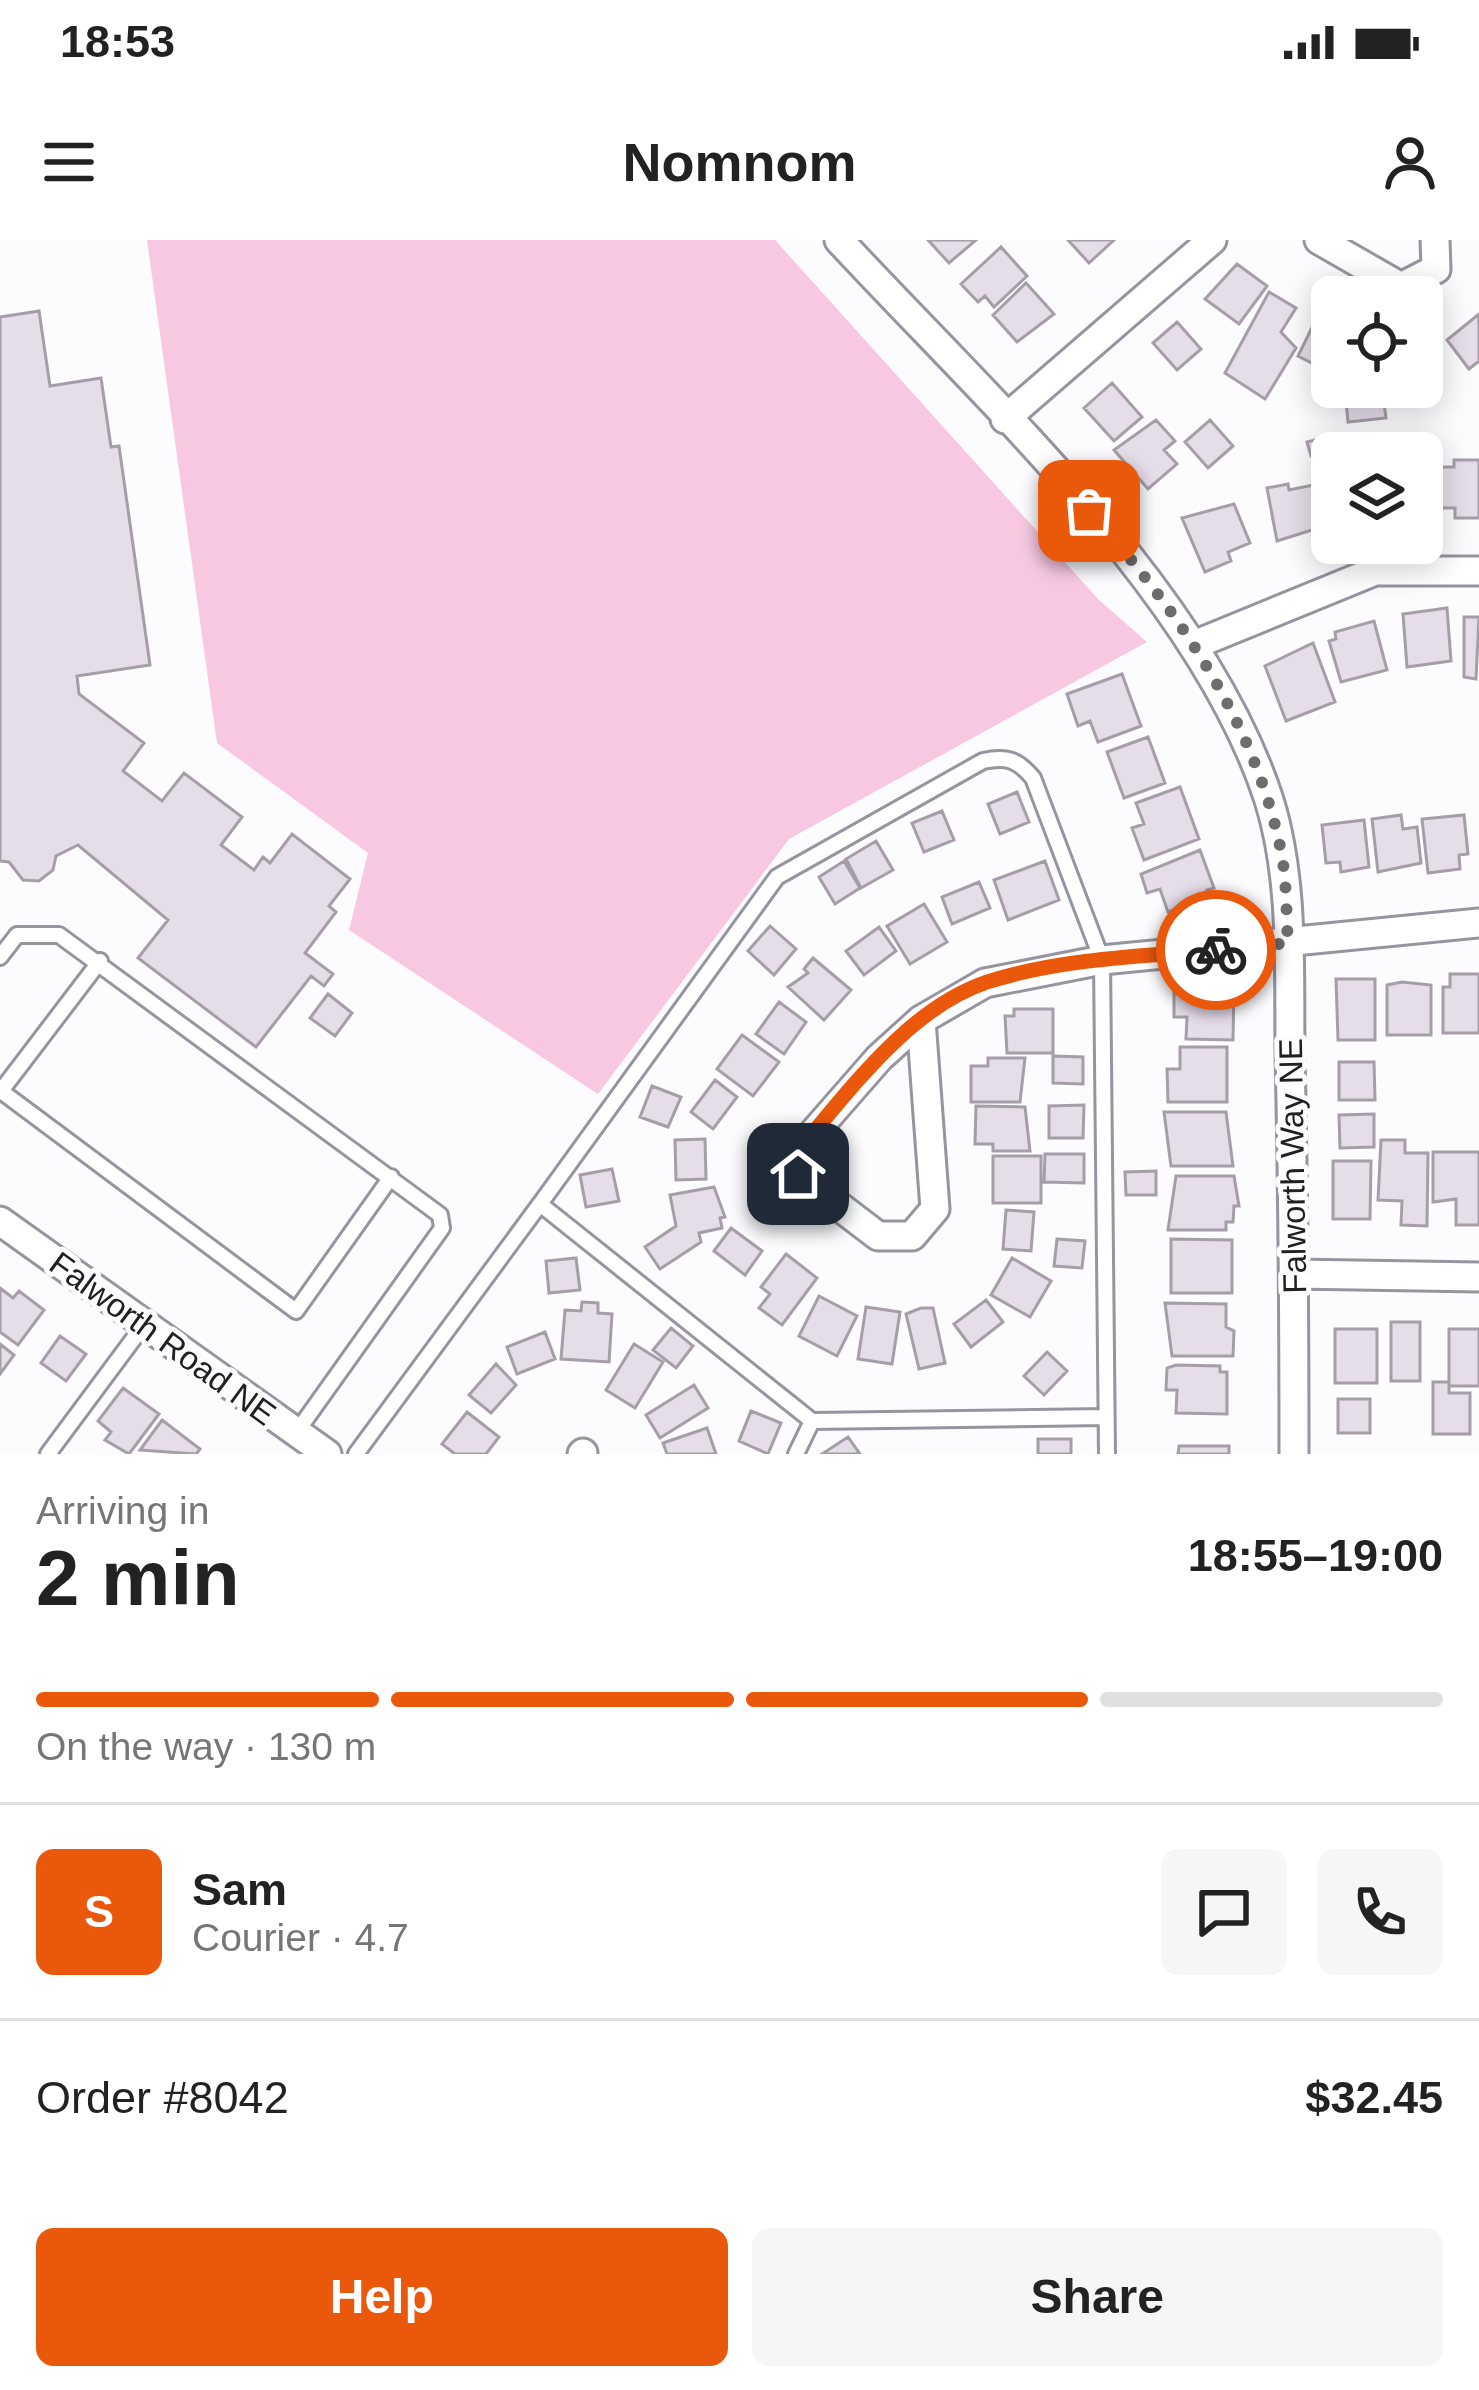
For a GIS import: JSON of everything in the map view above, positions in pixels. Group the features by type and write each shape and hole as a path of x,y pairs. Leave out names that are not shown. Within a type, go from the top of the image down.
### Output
{"street":[{"name":"Falworth Way NE","path":"839,240 1117,542 1194,645 1239,727 1269,800 1282,857 1288,943 1294,1454"},
{"path":"1005,419 1212,240"},
{"path":"1319,240 1401,287 1436,269 1435,240"},
{"path":"1194,645 1376,571 1479,571"},
{"path":"921,1020 935,1209 912,1236 878,1236 798,1174 796,1153 879,1058 921,1020 985,983 1102,960 1479,923"},
{"name":"Falworth Road NE","path":"0,1221 327,1454"},
{"path":"1294,1274 1479,1276"}],"lane":[{"path":"356,1454 777,877 983,761 1003,756 1020,763 1033,778 1102,960 1107,1454"},
{"path":"0,957 17,935 59,935 440,1215 442,1228 296,1433"},
{"path":"100,962 2,1091 296,1311 391,1177"},
{"path":"540,1204 812,1421 1105,1417"},
{"path":"48,1454 143,1326"},
{"path":"796,1454 812,1421"}],"shaded area":[{"path":"147,240 775,240 1099,600 1147,642 789,839 598,1094 349,930 368,853 217,743"}],"building":[{"path":"928,240 976,240 949,263"},
{"path":"1068,240 1114,240 1089,263"},
{"path":"1001,247 1027,276 994,307 985,296 978,302 961,284"},
{"path":"1237,264 1267,286 1239,324 1205,299"},
{"path":"1026,283 1054,314 1017,342 993,315"},
{"path":"1269,292 1296,308 1281,332 1296,348 1265,399 1225,373"},
{"path":"39,311 50,386 101,378 111,447 119,446 150,665 77,676 79,694 144,743 123,771 162,801 184,773 242,817 221,845 254,870 263,857 270,863 292,834 350,879 329,906 336,912 305,953 333,974 324,986 311,976 256,1047 138,958 168,920 78,845 56,856 53,870 39,881 23,880 9,862 0,861 0,317"},
{"path":"1479,314 1479,361 1469,369 1447,340"},
{"path":"1177,322 1201,349 1177,370 1153,343"},
{"path":"1311,329 1311,362 1298,356"},
{"path":"1112,383 1142,417 1114,441 1084,408"},
{"path":"1347,408 1385,408 1386,418 1348,422"},
{"path":"1156,420 1175,441 1164,450 1177,464 1148,489 1114,450"},
{"path":"1210,420 1233,446 1208,468 1185,442"},
{"path":"1454,460 1479,460 1479,518 1455,518 1455,508 1443,508 1443,467 1454,467"},
{"path":"1311,485 1311,530 1277,541 1267,488"},
{"path":"1234,504 1250,543 1228,552 1231,561 1205,572 1182,518"},
{"path":"1447,608 1451,661 1407,667 1403,614"},
{"path":"1464,617 1479,617 1476,679 1464,677"},
{"path":"1374,621 1387,670 1341,682 1329,641 1336,639 1335,632"},
{"path":"1313,643 1335,702 1286,721 1265,666"},
{"path":"1122,674 1141,726 1098,742 1090,721 1078,726 1067,694"},
{"path":"1148,737 1165,783 1124,798 1107,752"},
{"path":"1180,787 1199,839 1144,860 1132,828 1144,824 1136,803"},
{"path":"1017,792 1029,822 1000,834 988,804"},
{"path":"942,811 954,840 924,852 912,823"},
{"path":"1401,815 1403,829 1417,827 1421,863 1378,872 1372,819"},
{"path":"1464,815 1468,854 1459,855 1460,869 1428,873 1422,819"},
{"path":"1364,820 1369,867 1341,872 1340,862 1326,863 1322,825"},
{"path":"876,841 893,870 861,888 846,859"},
{"path":"1200,850 1214,888 1207,890 1210,897 1168,912 1160,889 1147,893 1141,874"},
{"path":"844,861 860,888 835,904 819,877"},
{"path":"1045,861 1059,900 1008,920 994,880"},
{"path":"979,882 990,908 952,924 942,897"},
{"path":"924,904 947,942 910,964 887,926"},
{"path":"770,926 796,949 774,975 748,951"},
{"path":"879,927 896,951 864,975 846,951"},
{"path":"813,958 851,990 824,1020 788,987 808,973 804,969"},
{"path":"1450,974 1479,974 1479,1033 1443,1033 1443,987 1450,987"},
{"path":"1336,979 1375,979 1375,1040 1338,1040"},
{"path":"1174,983 1234,984 1233,1040 1186,1039 1187,1017 1174,1017"},
{"path":"1387,985 1431,985 1431,1035 1387,1035"},
{"path":"328,994 352,1013 335,1036 310,1018"},
{"path":"779,1002 806,1022 784,1054 756,1034"},
{"path":"1014,1009 1053,1009 1053,1053 1007,1053 1005,1016 1014,1016"},
{"path":"742,1035 779,1062 753,1096 717,1069"},
{"path":"1180,1047 1227,1047 1227,1102 1168,1102 1167,1069 1180,1069"},
{"path":"1053,1056 1083,1057 1083,1084 1053,1083"},
{"path":"988,1058 1025,1058 1020,1102 971,1102 971,1066 988,1066"},
{"path":"1339,1062 1374,1062 1375,1100 1339,1100"},
{"path":"715,1080 737,1097 713,1129 691,1112"},
{"path":"652,1086 681,1097 668,1127 640,1117"},
{"path":"1084,1105 1083,1138 1049,1138 1049,1106"},
{"path":"976,1106 1025,1107 1030,1151 993,1151 993,1144 975,1144"},
{"path":"1164,1112 1226,1112 1233,1166 1171,1166"},
{"path":"1374,1114 1374,1147 1340,1148 1339,1115"},
{"path":"705,1139 706,1179 676,1180 675,1140"},
{"path":"1381,1140 1405,1140 1405,1153 1428,1153 1427,1226 1401,1225 1402,1201 1378,1200"},
{"path":"1433,1152 1479,1152 1479,1225 1456,1225 1456,1199 1433,1202"},
{"path":"1045,1154 1084,1154 1084,1183 1044,1182"},
{"path":"993,1156 1041,1156 1041,1203 993,1203"},
{"path":"1333,1161 1371,1161 1370,1219 1333,1219"},
{"path":"612,1169 619,1201 586,1207 580,1175"},
{"path":"1156,1171 1156,1195 1126,1195 1125,1172"},
{"path":"1176,1176 1234,1176 1239,1206 1234,1206 1233,1222 1226,1222 1226,1230 1168,1230"},
{"path":"714,1187 725,1217 720,1218 722,1228 699,1233 701,1242 660,1269 645,1247 676,1226 670,1195"},
{"path":"1006,1210 1034,1212 1031,1251 1003,1249"},
{"path":"731,1228 762,1251 745,1275 714,1251"},
{"path":"1057,1239 1085,1241 1082,1268 1054,1266"},
{"path":"1171,1239 1232,1240 1232,1293 1171,1293"},
{"path":"786,1254 817,1278 782,1325 759,1308 770,1294 761,1287"},
{"path":"576,1258 580,1290 549,1293 546,1261"},
{"path":"1012,1258 1051,1281 1030,1317 991,1295"},
{"path":"0,1288 13,1298 19,1291 44,1310 18,1345 0,1332"},
{"path":"819,1296 857,1316 837,1356 799,1336"},
{"path":"986,1300 1003,1322 971,1347 954,1324"},
{"path":"582,1302 598,1303 598,1313 612,1314 609,1362 561,1359 565,1310 581,1311"},
{"path":"1165,1303 1226,1304 1226,1327 1234,1331 1233,1356 1172,1356"},
{"path":"866,1307 900,1312 892,1364 858,1359"},
{"path":"933,1308 945,1363 919,1369 906,1314"},
{"path":"1391,1322 1420,1322 1420,1381 1391,1381"},
{"path":"671,1328 693,1346 676,1368 653,1350"},
{"path":"1335,1329 1377,1329 1377,1383 1335,1383"},
{"path":"1449,1329 1479,1329 1479,1386 1449,1386"},
{"path":"545,1332 555,1359 517,1374 507,1347"},
{"path":"60,1336 86,1354 66,1381 41,1363"},
{"path":"0,1344 14,1355 0,1374"},
{"path":"634,1344 663,1362 635,1408 606,1390"},
{"path":"1047,1352 1067,1371 1044,1395 1024,1376"},
{"path":"496,1364 516,1385 491,1413 469,1395"},
{"path":"1220,1366 1220,1372 1227,1372 1227,1414 1176,1413 1177,1390 1166,1390 1167,1368"},
{"path":"1433,1382 1449,1382 1449,1393 1470,1393 1470,1434 1433,1434"},
{"path":"694,1385 708,1408 660,1438 646,1415"},
{"path":"123,1388 159,1414 129,1454 105,1440 111,1432 98,1421"},
{"path":"1338,1399 1370,1399 1370,1433 1338,1433"},
{"path":"751,1411 781,1423 768,1454 739,1441"},
{"path":"467,1412 499,1437 486,1454 455,1454 442,1444"},
{"path":"162,1420 200,1449 196,1454 140,1450"},
{"path":"707,1428 716,1454 667,1454 663,1443"},
{"path":"848,1437 860,1454 822,1454"},
{"path":"1038,1439 1071,1439 1071,1454 1038,1454"},
{"path":"1179,1446 1229,1446 1229,1454 1178,1454"}],"way so far":[{"path":"1089,511 1194,645 1239,727 1269,800 1282,857 1288,943 1216,950"}],"route":[{"path":"798,1174 796,1153 879,1058 921,1020 985,983 1102,960 1216,950"}]}
